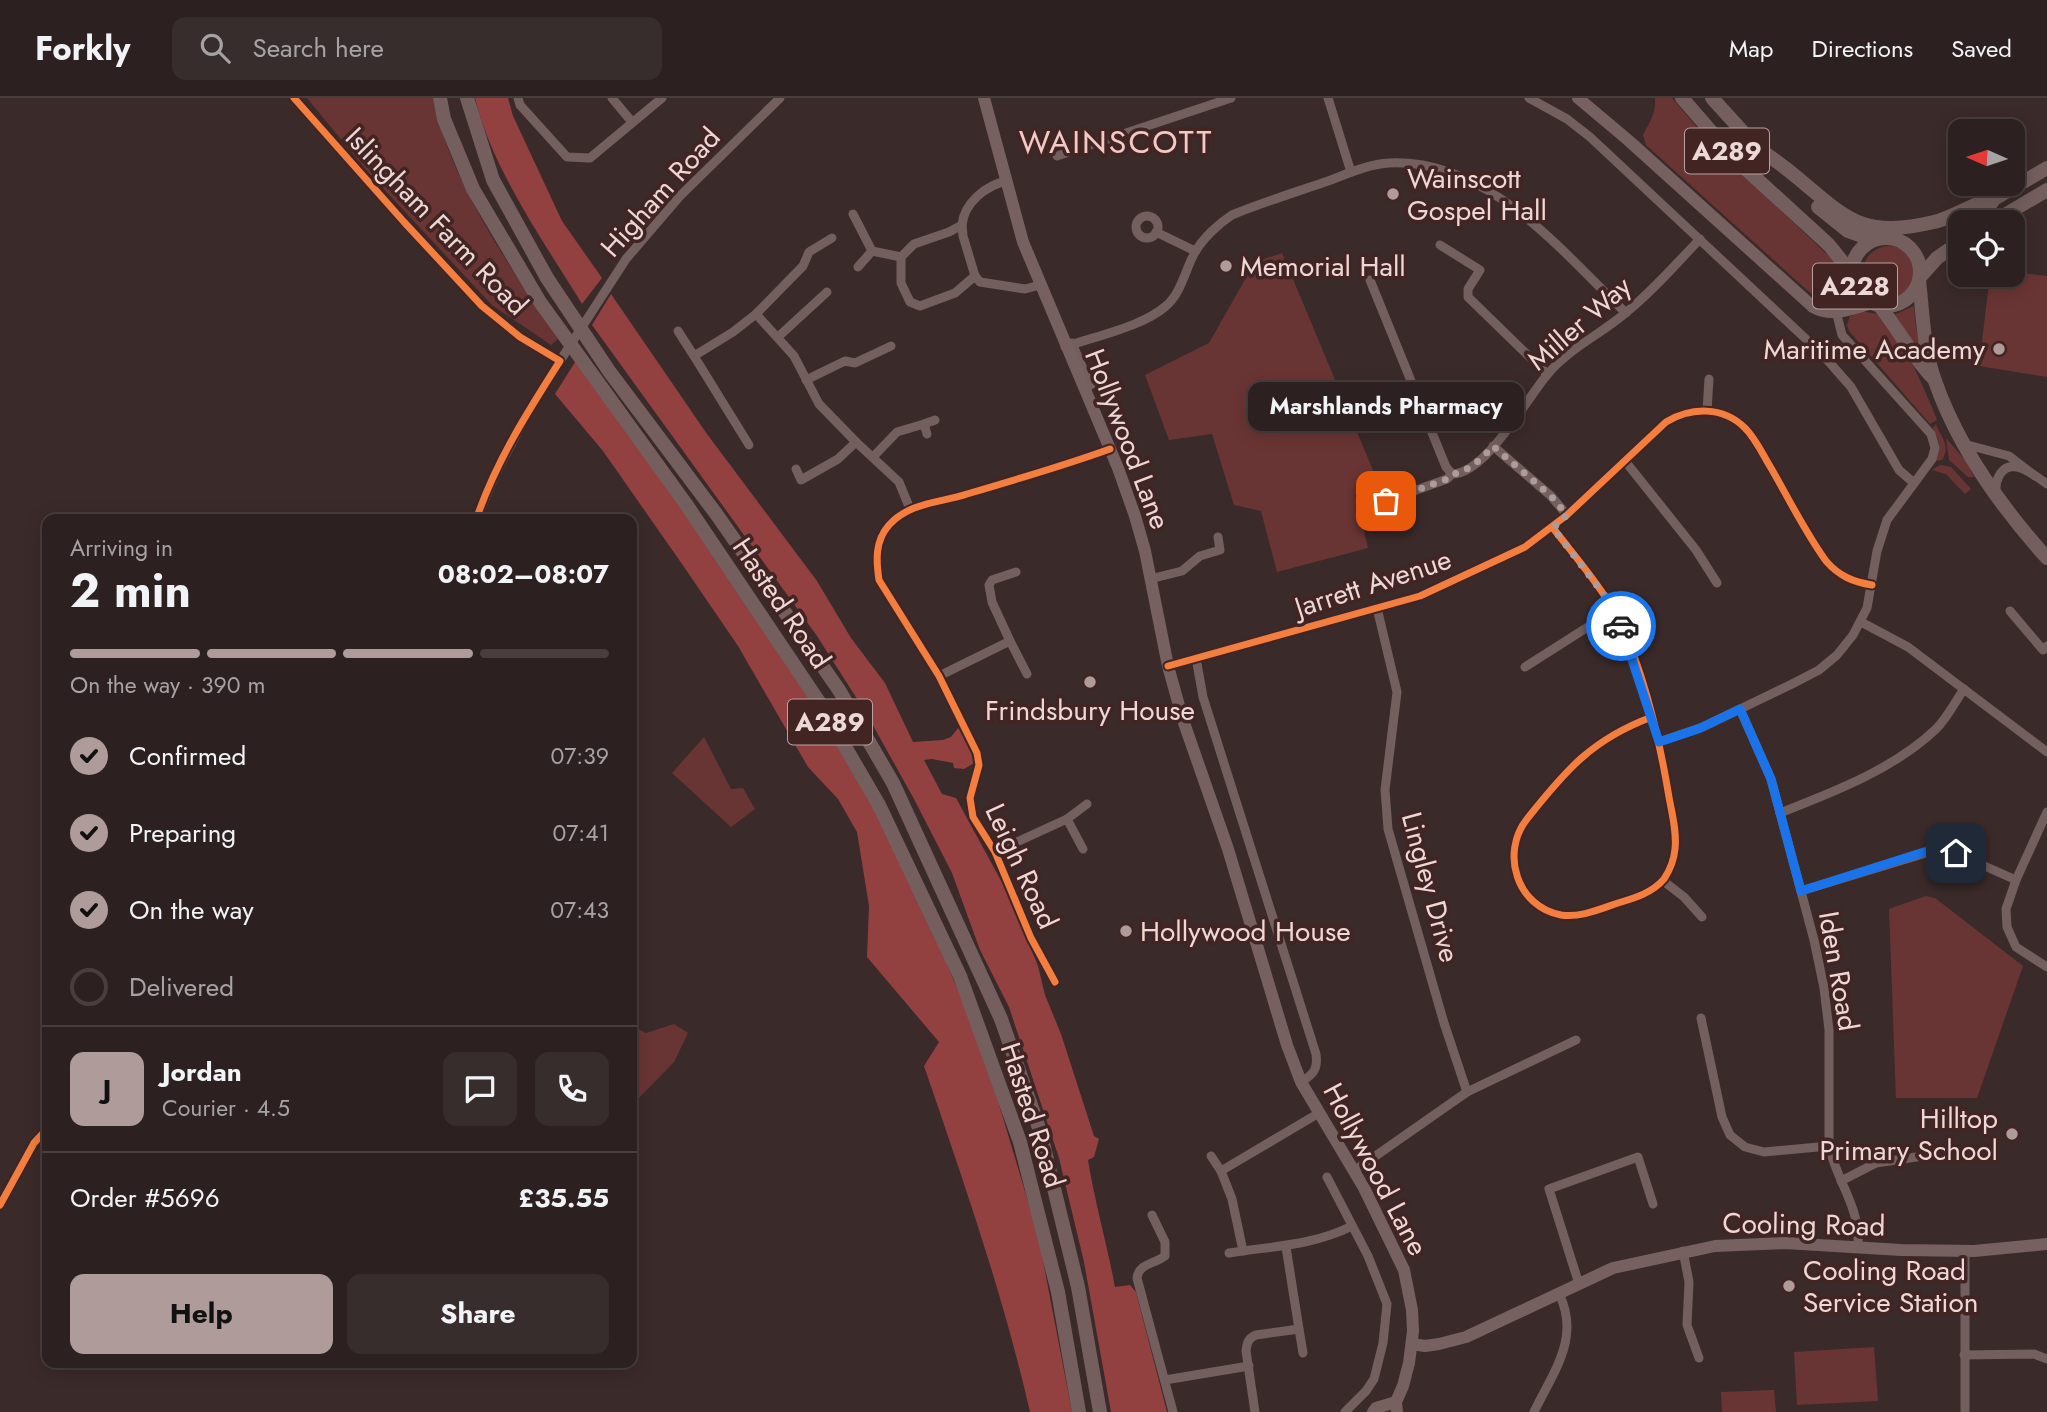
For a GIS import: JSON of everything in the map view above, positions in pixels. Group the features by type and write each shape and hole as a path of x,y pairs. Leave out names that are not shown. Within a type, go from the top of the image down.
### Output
{"main road":[{"name":"Hasted Road","path":"440,98 444,119 473,189 540,302 686,504 819,702 879,805 960,976 1020,1142 1058,1292 1079,1412"},
{"name":"Hasted Road","path":"467,98 492,180 547,278 609,371 717,515 839,690 893,783 1001,1019 1040,1131 1078,1287 1100,1412"},
{"name":"Hollywood Lane","path":"984,98 1023,242 1069,346 1135,516 1168,666 1183,720 1244,897 1283,1031 1301,1082 1354,1171 1404,1270 1412,1310 1412,1343 1404,1386 1396,1407"},
{"path":"1578,98 1807,302 1824,311 1845,312 1876,304"},
{"name":"A289","path":"1682,98 1735,159 1829,245 1853,275"},
{"name":"A289","path":"1712,98 1756,147 1835,223 1873,240"},
{"name":"A289","path":"1756,147 1838,212 1851,221 1866,226 1898,228 1937,221 1994,199 2047,168"},
{"path":"2013,210 2047,190"},
{"name":"A289","path":"1890,238 1939,229 1981,211 1994,199"},
{"name":"A228","path":"1934,379 1913,356 1898,330 1876,304 1860,293 1853,275 1854,263 1858,253 1873,240 1890,238 1902,241 1913,251 1920,265 1922,323 1934,379 1964,444 2021,529 2047,558"},
{"path":"1920,279 1937,258 1948,250"},
{"path":"1837,310 1846,296 1853,275"},
{"name":"A228","path":"1876,304 1891,306 1905,300 1920,279"},
{"name":"Cooling Road","path":"1412,1343 1425,1346 1466,1337 1614,1268 1715,1246 1752,1243 1965,1251 2047,1244"},
{"path":"1373,1412 1376,1408 1396,1407"}],"street":[{"name":"Islingham Farm Road","path":"294,98 482,306 520,337 562,358"},
{"path":"518,98 520,105 567,157 590,158 662,98"},
{"path":"612,98 632,122"},
{"name":"Higham Road","path":"562,358 626,259 680,196 780,98"},
{"path":"1057,156 1231,98"},
{"path":"1328,98 1351,172"},
{"path":"1529,98 1567,119 1590,137 1823,355 1851,387 1899,470 1914,482"},
{"path":"1069,346 1142,320 1166,306 1178,290 1195,251 1232,215 1351,172 1387,163 1423,164 1462,177 1497,196 1539,227 1626,313"},
{"path":"1007,181 987,188 963,216 963,236 975,276 980,282 1016,288 1025,289 1040,285"},
{"path":"853,214 872,251"},
{"path":"962,225 914,244 901,257 900,275 904,293 910,302 920,306 955,293 975,276"},
{"path":"1156,232 1195,251"},
{"path":"694,356 756,314 803,267 809,251 832,238"},
{"name":"Miller Way","path":"1386,501 1447,479 1481,459 1512,424 1547,374 1645,297 1700,240"},
{"path":"1440,245 1480,270 1468,289 1468,297 1547,374"},
{"path":"872,251 901,257"},
{"path":"859,267 872,251"},
{"path":"1370,280 1446,467 1452,474"},
{"path":"778,337 827,292"},
{"path":"1063,306 1057,308 1069,346 1090,385 1095,383"},
{"path":"1659,742 1698,729 1740,709 1824,666 1843,649 1868,606 1877,551 1886,523 1931,461 1934,448 1931,434 1843,336 1837,310"},
{"path":"756,314 794,356 819,404 899,482 910,509"},
{"path":"678,331 749,445"},
{"path":"806,380 845,361 855,363 891,346"},
{"path":"478,514 509,448 562,358"},
{"path":"1710,379 1707,411 1730,417 1750,433 1815,544 1832,567 1851,580 1872,585"},
{"name":"Jarrett Avenue","path":"1168,666 1420,596 1477,570 1525,547 1553,528 1673,418 1689,412 1707,411"},
{"path":"873,457 897,432 935,420"},
{"path":"925,424 927,434"},
{"path":"796,469 804,484 856,442"},
{"path":"1964,444 2009,456 2047,484"},
{"path":"1493,446 1551,496 1567,515"},
{"name":"Leigh Road","path":"1055,982 1031,938 995,852 973,817 970,798 979,765 977,753 939,676 879,580 877,546 891,522 910,509 961,496 1110,449"},
{"path":"1625,461 1696,550 1717,583"},
{"path":"1996,494 1995,482 1999,474 2009,468 2018,467 2035,476"},
{"path":"1553,528 1614,611 1628,643 1652,717 1659,742 1676,840 1674,859 1662,880 1642,896 1585,913 1567,915 1552,912 1532,900 1518,879 1514,864 1516,839 1522,824 1580,757 1616,732 1652,717"},
{"path":"1150,579 1182,571 1200,556 1220,550 1218,537"},
{"path":"1016,572 992,580 989,585 992,602 1027,674"},
{"name":"Lingley Drive","path":"1377,608 1397,695 1385,790 1388,829 1467,1092"},
{"path":"1525,667 1614,611"},
{"path":"2010,611 2043,650 2047,646"},
{"path":"1861,622 1908,647 2047,752"},
{"path":"939,676 1010,640"},
{"name":"Hollywood Lane","path":"1196,658 1203,697 1315,1054 1317,1066 1313,1074 1301,1082"},
{"path":"1780,813 1828,794 1895,760 1937,728 1964,689"},
{"name":"Iden Road","path":"1740,709 1771,779 1824,988 1829,1030 1829,1146 1840,1181 1855,1212 1858,1247"},
{"path":"995,852 1067,819 1087,804"},
{"path":"2047,812 2006,909 2007,927 2016,947 2047,967"},
{"path":"1067,819 1083,849"},
{"path":"1801,891 1936,850 1953,852 2016,880"},
{"path":"1662,880 1684,897 1702,917"},
{"path":"1701,1017 1722,1117 1730,1135 1745,1147 1764,1152 1829,1146"},
{"path":"1354,1171 1467,1092 1576,1040"},
{"path":"1221,1171 1319,1113"},
{"path":"0,1205 34,1143 42,1134"},
{"path":"1211,1156 1221,1171 1232,1199 1243,1251"},
{"path":"1840,1181 1876,1163 1923,1156"},
{"path":"1579,1284 1549,1189 1638,1157 1653,1204"},
{"path":"1327,1177 1376,1272 1387,1304 1383,1343 1374,1379 1345,1412"},
{"path":"1152,1214 1165,1242 1165,1256 1143,1266 1138,1270 1137,1278 1173,1412"},
{"path":"1229,1253 1286,1247 1317,1240 1352,1226"},
{"path":"1286,1247 1303,1353"},
{"path":"1683,1251 1689,1282 1687,1325 1699,1357"},
{"path":"1965,1251 1965,1412"},
{"path":"1534,1412 1567,1341 1567,1316 1559,1294"},
{"path":"1255,1412 1246,1351 1250,1338 1299,1329"},
{"path":"1964,1355 2034,1354 2047,1359"},
{"path":"1166,1380 1249,1366"}],"shaded area":[{"path":"307,98 433,98 453,161 484,223 558,339 551,345 492,305 367,171"},
{"path":"475,98 508,98 513,116 562,221 602,278 582,304 506,178 483,125"},
{"path":"1655,98 1672,98 1713,146 1834,261 1843,276 1845,287 1837,299 1821,299 1807,290 1646,145 1643,135 1653,113"},
{"path":"1889,246 1899,248 1907,254 1913,262 1913,282 1907,290 1899,296 1889,298 1879,296 1871,290 1865,282 1863,272 1865,262 1871,254 1879,248"},
{"path":"1282,253 1380,487 1355,495 1368,548 1277,572 1261,511 1234,505 1212,434 1169,440 1145,375 1209,343 1255,262"},
{"path":"2025,273 2047,276 2047,377 1979,366 1989,287 2025,287"},
{"path":"611,294 707,434 817,581 851,638 885,683 913,742 943,740 951,737 958,728 969,744 974,763 964,769 954,768 953,763 924,760 942,794 956,798 1011,899 1038,966 1045,995 1061,1034 1094,1136 1099,1139 1094,1157 1088,1160 1115,1287 1130,1285 1136,1292 1167,1412 1111,1412 1084,1262 1059,1158 1009,1007 980,950 952,873 866,713 817,636 592,325"},
{"path":"1914,306 1916,328 1922,356 1894,315"},
{"path":"1860,312 1881,317 1897,336 1937,420 1930,424 1849,331 1847,325 1850,316"},
{"path":"577,359 714,552 824,717 881,819 927,915 984,1054 1038,1235 1072,1412 1030,1412 995,1281 924,1066 939,1042 867,957 869,906 857,832 838,799 808,767 738,646 682,564 603,451 555,394"},
{"path":"1936,424 1946,450 1942,460 1935,461 1939,443 1933,428"},
{"path":"1946,438 1965,460 1974,477 1968,477 1949,460"},
{"path":"1940,465 1951,467 1971,489 1965,494 1946,474 1932,470"},
{"path":"704,737 731,789 743,788 755,809 731,827 672,773"},
{"path":"1926,896 1935,898 2023,966 1977,1098 1896,1098 1889,909"},
{"path":"674,1024 688,1033 674,1062 637,1100 637,1028 646,1033"},
{"path":"1874,1347 1878,1401 1797,1405 1794,1352"},
{"path":"1774,1390 1776,1412 1722,1412 1721,1392"}],"cycle path":[{"path":"294,98 482,306 520,337 560,361 502,458 478,514"},
{"path":"1168,666 1420,596 1525,547 1567,515 1666,422 1696,412 1717,412 1745,428 1753,437 1826,561 1847,578 1872,585"},
{"path":"1055,982 1031,938 995,852 973,817 970,798 979,765 977,753 939,676 879,580 878,551 881,538 889,525 897,517 916,507 1021,478 1110,449"},
{"path":"1553,528 1606,598 1633,652 1648,700 1660,750 1674,823 1675,843 1674,857 1668,872 1664,879 1649,891 1583,914 1568,916 1546,910 1533,901 1517,877 1514,862 1519,833 1541,802 1581,758 1612,735 1652,717"},
{"path":"0,1205 34,1143 42,1134"}],"way so far":[{"path":"1386,501 1447,479 1481,459 1493,446 1551,496 1567,515 1553,528 1605,596 1621,626"}],"place":[{"name":"Wainscott Gospel Hall","path":"1393,194"},
{"name":"Memorial Hall","path":"1226,266"},
{"name":"Maritime Academy","path":"1999,349"},
{"name":"Marshlands Pharmacy","path":"1386,501"},
{"name":"Frindsbury House","path":"1090,682"},
{"name":"Hollywood House","path":"1126,931"},
{"name":"Hilltop Primary School","path":"2012,1134"},
{"name":"Cooling Road Service Station","path":"1789,1286"}],"district":[{"name":"WAINSCOTT","path":"1116,142"}],"route":[{"path":"1621,626 1659,742 1698,729 1740,709 1771,779 1801,891 1924,852 1942,850 1956,853"}]}
